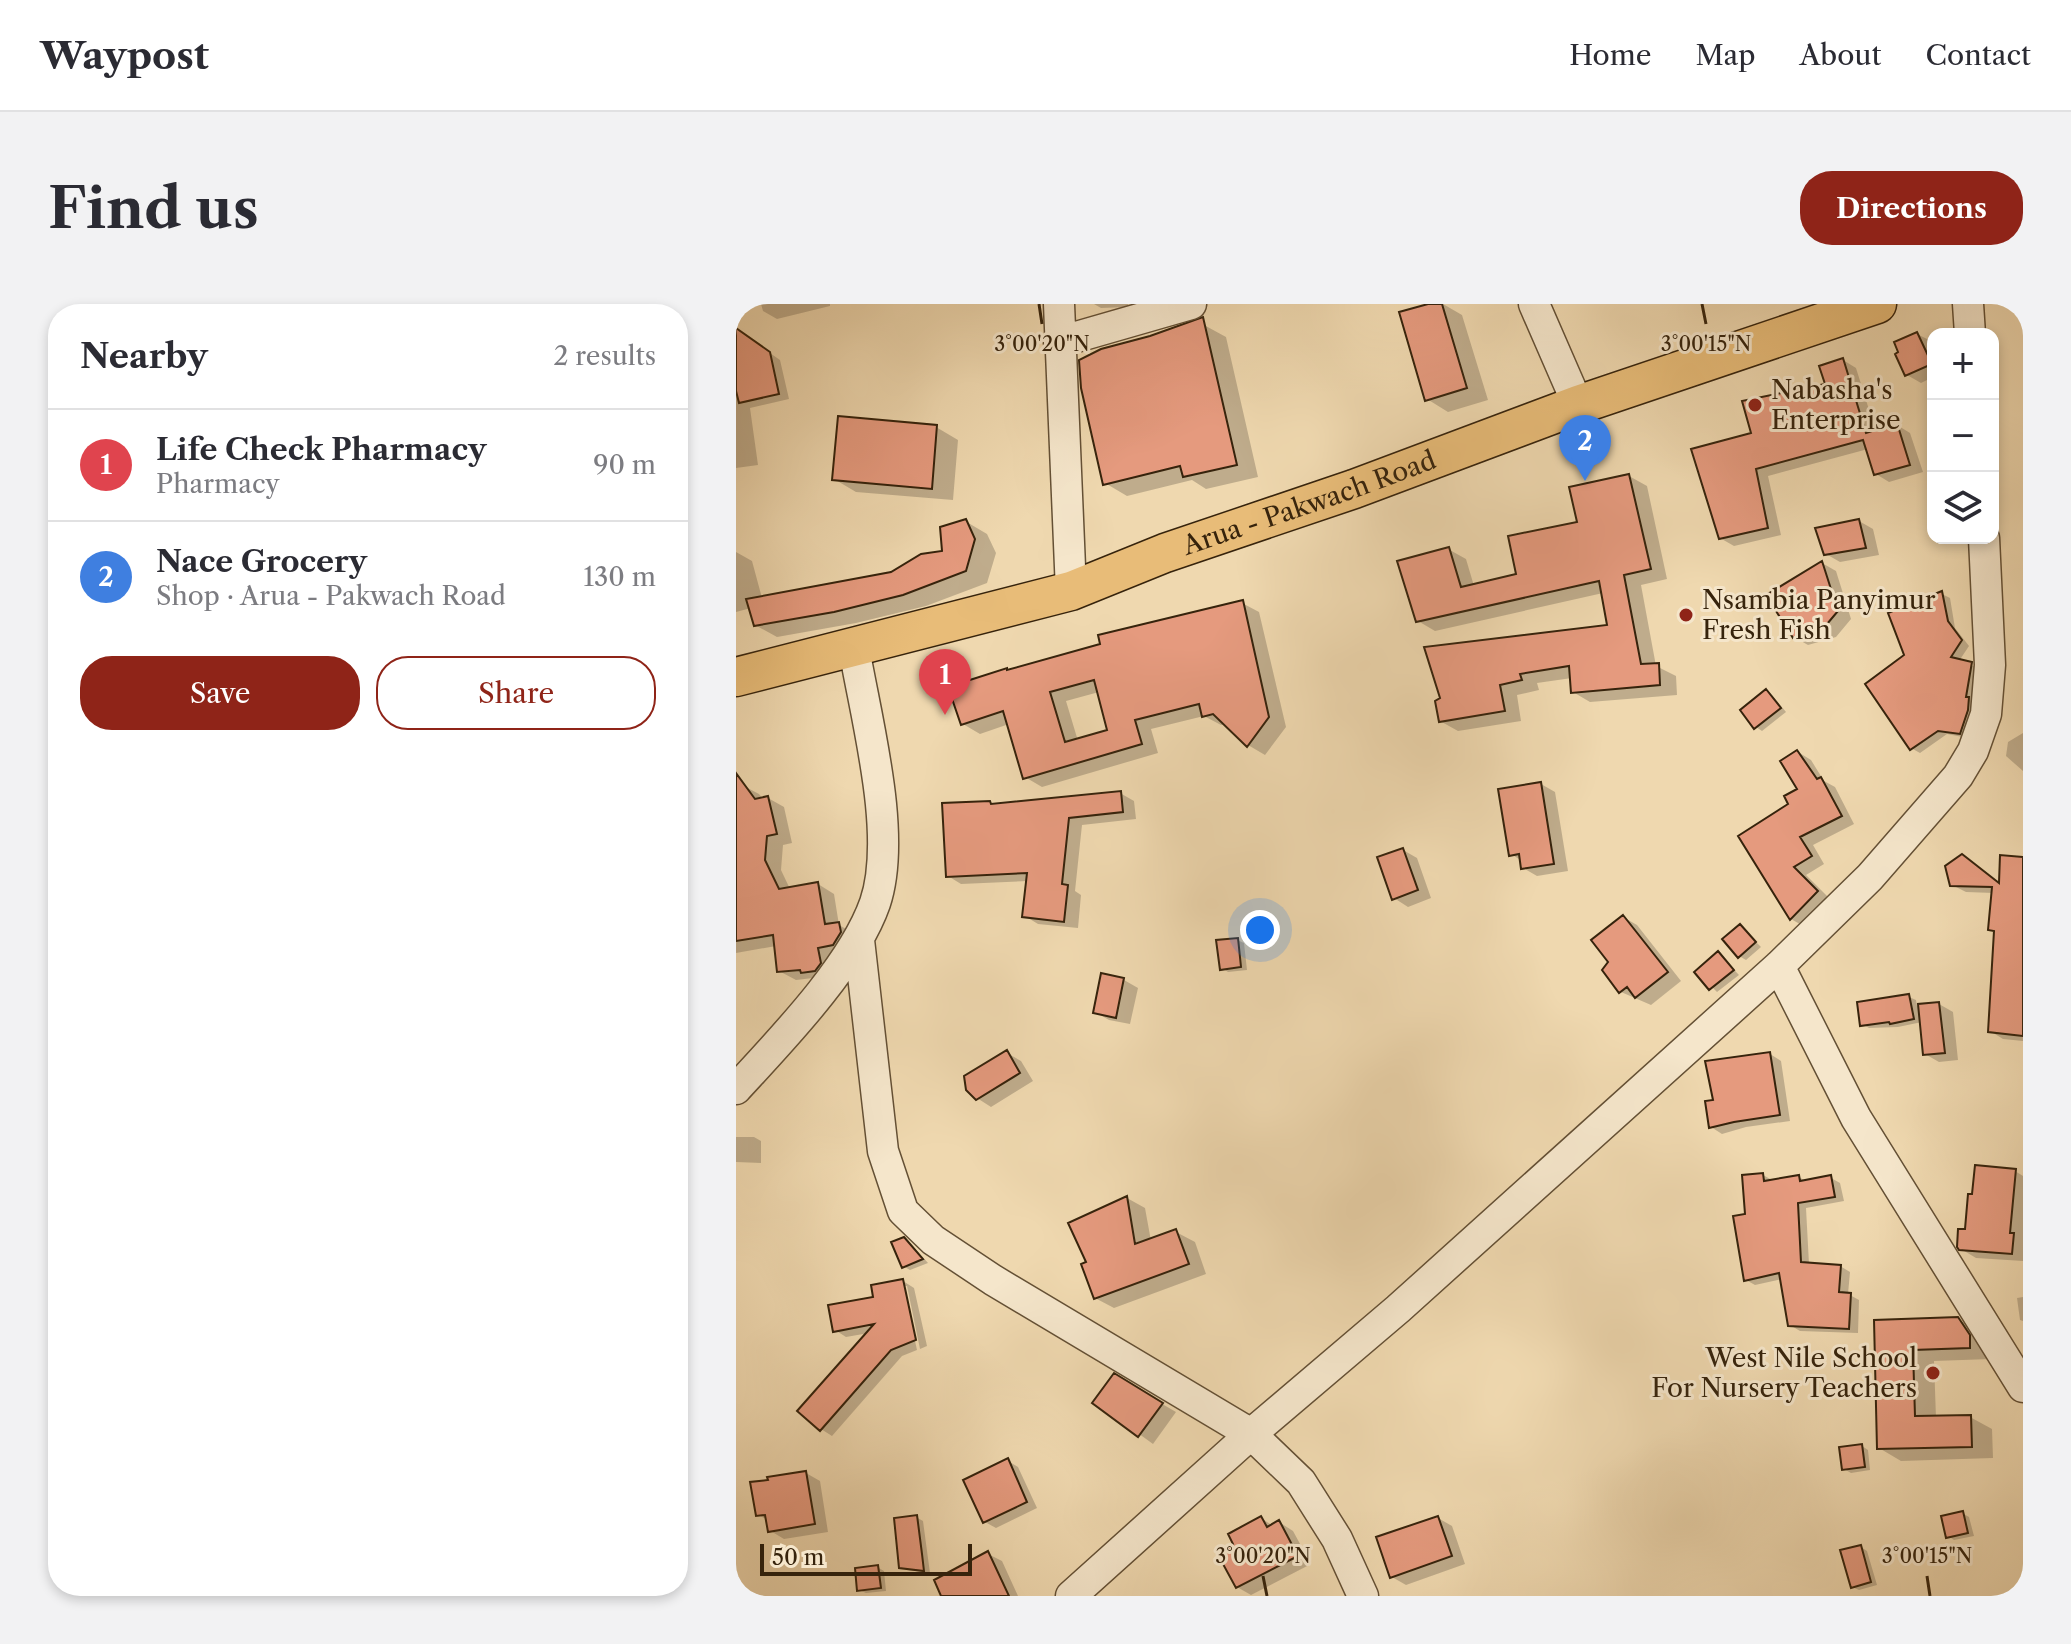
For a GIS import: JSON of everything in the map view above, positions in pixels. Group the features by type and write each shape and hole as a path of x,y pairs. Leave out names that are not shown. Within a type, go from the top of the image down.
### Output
{"main road":[{"name":"Arua - Pakwach Road","path":"736,677 1071,591 1165,553 1354,489 1578,405 1877,304"}],"street":[{"path":"1059,304 1071,591"},
{"path":"1059,342 1191,304"},
{"path":"1534,304 1578,405"},
{"path":"1968,304 1970,328"},
{"path":"1071,1596 1251,1434 1398,1309 1779,966 1870,877 1958,776 1973,751 1986,714 1990,665 1984,544"},
{"path":"736,1089 798,1021 859,940 876,901 883,861 883,815 854,648"},
{"path":"859,940 883,1151 903,1211 933,1240 993,1280 1251,1434 1301,1482 1337,1539 1363,1596"},
{"path":"1779,966 1856,1118 2023,1387"}],"building":[{"path":"1428,304 1442,304 1467,388 1425,401 1399,312"},
{"path":"1203,317 1237,465 1183,477 1180,466 1103,485 1081,388 1079,360 1101,349"},
{"path":"736,328 770,352 779,394 739,403 736,391"},
{"path":"1917,332 1927,353 1927,366 1905,376 1895,354 1898,352 1894,342"},
{"path":"1843,358 1866,433 1897,423 1910,465 1874,475 1863,440 1756,469 1768,528 1719,539 1691,449 1751,433 1742,401 1825,384 1819,366"},
{"path":"838,416 937,425 932,489 832,480"},
{"path":"1629,474 1651,569 1624,575 1641,664 1659,663 1660,685 1571,693 1569,666 1520,674 1522,680 1500,685 1505,711 1439,722 1435,701 1440,698 1424,647 1607,625 1599,581 1416,622 1397,561 1449,547 1461,587 1516,574 1508,536 1577,522 1569,487"},
{"path":"966,519 975,539 966,571 903,595 834,612 754,626 746,599 891,572 921,554 942,551 940,527"},
{"path":"1859,519 1866,548 1824,555 1815,528"},
{"path":"1822,561 1838,611 1822,630 1793,638 1766,595"},
{"path":"1942,591 1948,621 1962,640 1951,657 1972,662 1966,697 1969,697 1968,710 1960,734 1938,731 1910,750 1865,684 1904,655 1888,613"},
{"path":"1243,600 1269,717 1247,747 1213,714 1202,717 1199,704 1135,720 1142,744 1023,779 1003,711 961,725 948,687 1100,644 1098,635","holes":["1094,680 1107,730 1065,742 1050,692"]},
{"path":"1766,689 1781,708 1754,729 1740,710"},
{"path":"1797,750 1817,779 1821,777 1842,816 1800,837 1812,856 1794,867 1818,891 1790,920 1738,836 1788,804 1784,796 1797,789 1780,761"},
{"path":"736,773 755,799 768,796 777,834 767,836 765,860 779,889 818,882 825,924 839,922 841,932 833,945 818,948 821,963 815,971 777,972 773,935 736,941"},
{"path":"1541,782 1554,864 1521,869 1519,854 1509,856 1498,789"},
{"path":"1121,791 1123,812 1069,818 1062,884 1068,885 1064,922 1022,917 1027,873 946,877 942,803 990,801 991,804"},
{"path":"1403,848 1418,890 1392,900 1377,857"},
{"path":"1962,854 1999,883 2000,855 2023,857 2023,1036 1988,1032 1994,931 1988,930 1992,887 1950,886 1945,866"},
{"path":"1623,915 1668,972 1635,998 1627,987 1619,993 1602,970 1608,962 1591,940"},
{"path":"1740,924 1756,942 1738,958 1722,939"},
{"path":"1238,938 1241,967 1220,970 1216,940"},
{"path":"1718,951 1734,970 1709,990 1694,972"},
{"path":"1101,973 1124,978 1116,1018 1093,1013"},
{"path":"1909,994 1914,1019 1860,1026 1857,1002"},
{"path":"1939,1002 1945,1053 1923,1055 1918,1004"},
{"path":"1007,1050 1020,1073 976,1100 966,1090 964,1076"},
{"path":"1770,1052 1780,1115 1709,1128 1705,1101 1713,1100 1705,1061"},
{"path":"1975,1165 2016,1169 2010,1233 2014,1233 2012,1254 1959,1250 1957,1247 1958,1229 1965,1229 1968,1194 1972,1194"},
{"path":"1763,1173 1764,1181 1799,1175 1800,1181 1831,1175 1835,1197 1798,1203 1801,1262 1841,1265 1839,1292 1851,1293 1849,1329 1788,1326 1779,1273 1744,1281 1733,1216 1745,1214 1742,1175"},
{"path":"1127,1196 1135,1244 1176,1229 1189,1264 1094,1299 1081,1264 1086,1262 1068,1223"},
{"path":"904,1237 923,1259 902,1268 891,1242"},
{"path":"903,1279 916,1340 891,1350 820,1431 797,1411 874,1324 833,1332 828,1305 873,1297 871,1285"},
{"path":"1958,1317 1970,1335 1970,1348 1913,1350 1915,1416 1971,1415 1972,1447 1877,1449 1874,1320"},
{"path":"1114,1373 1163,1403 1138,1437 1092,1403"},
{"path":"1862,1444 1865,1467 1842,1470 1839,1447"},
{"path":"1008,1458 1027,1502 983,1523 963,1480"},
{"path":"806,1471 815,1524 768,1532 765,1515 756,1516 750,1482"},
{"path":"1963,1511 1968,1533 1946,1538 1941,1516"},
{"path":"917,1515 924,1571 899,1568 894,1518"},
{"path":"1261,1516 1267,1527 1279,1520 1298,1556 1236,1588 1217,1553 1233,1544 1228,1534"},
{"path":"1438,1516 1452,1556 1390,1578 1376,1537"},
{"path":"1861,1545 1871,1582 1851,1588 1840,1550"},
{"path":"988,1551 1009,1596 941,1596 934,1580"},
{"path":"878,1565 881,1588 857,1591 855,1568"}],"place":[{"name":"Nabasha's Enterprise","path":"1755,405"},
{"name":"Nace Grocery","path":"1585,481"},
{"name":"Nsambia Panyimur Fresh Fish","path":"1686,615"},
{"name":"Life Check Pharmacy","path":"945,715"},
{"name":"West Nile School For Nursery Teachers","path":"1933,1373"}]}
